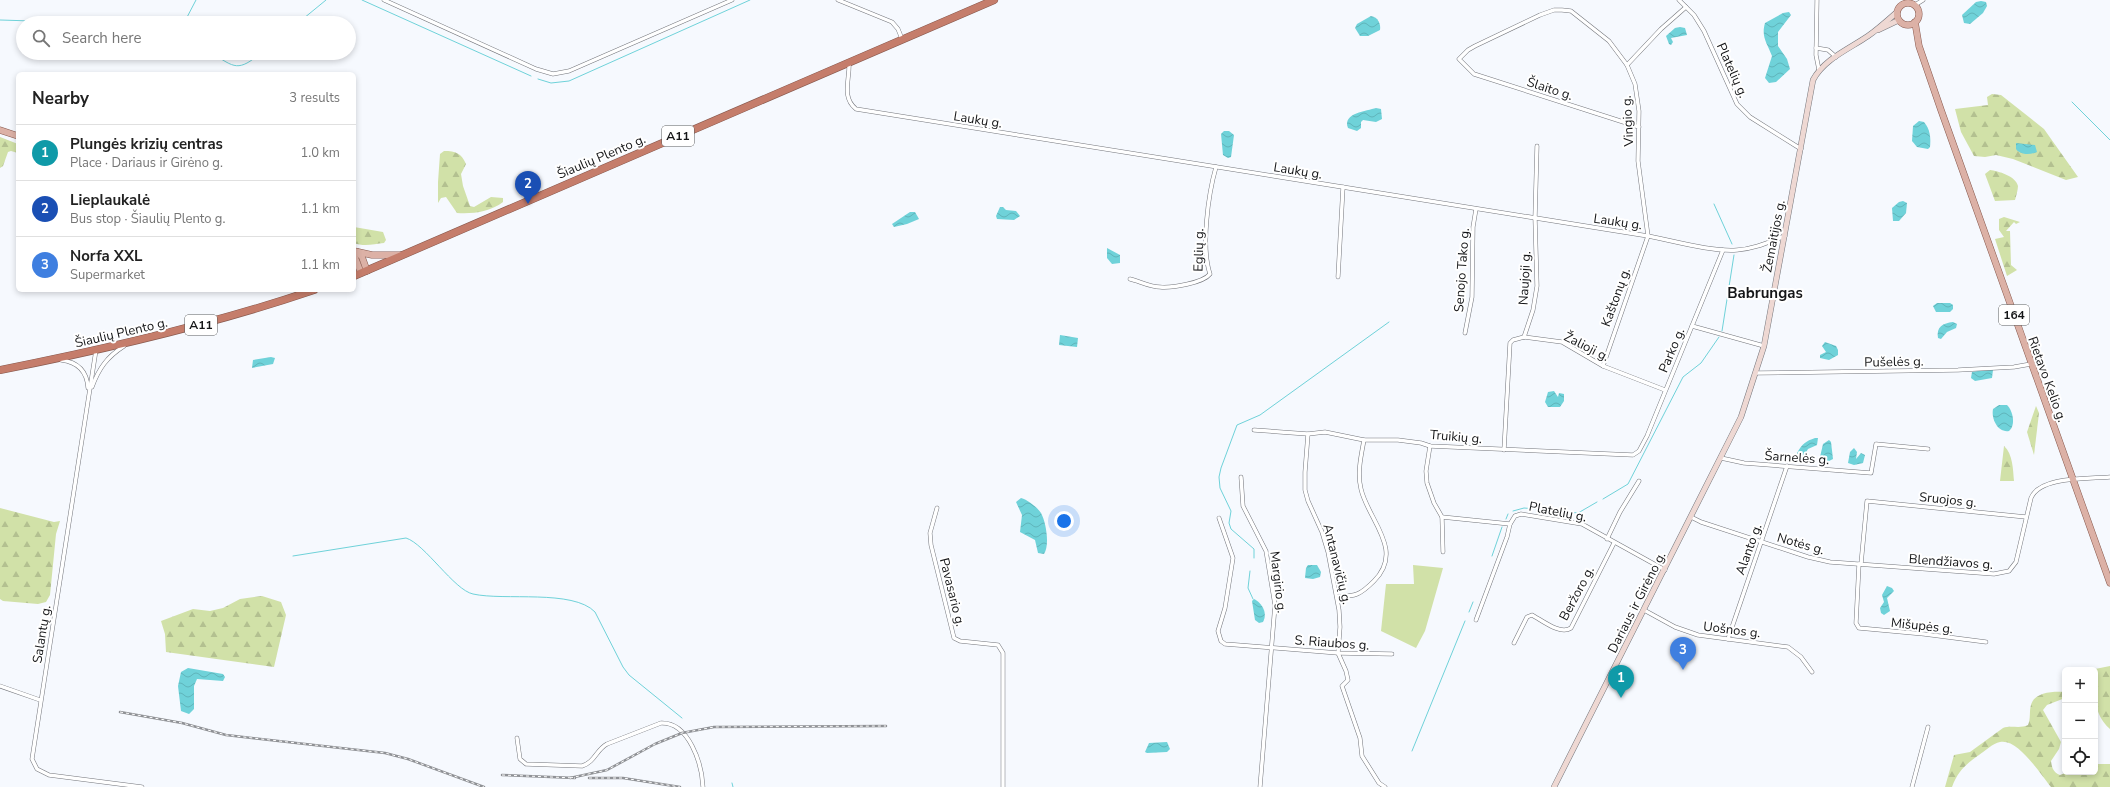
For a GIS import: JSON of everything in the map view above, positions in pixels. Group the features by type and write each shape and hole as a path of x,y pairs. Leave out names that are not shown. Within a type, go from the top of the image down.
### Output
{"highway":[{"name":"A11","path":"902,40 994,0"},
{"name":"Šiaulių Plento g.","path":"360,273 902,40"},
{"name":"Šiaulių Plento g.","path":"0,370 96,350 235,316 308,292"}],"main road":[{"path":"1819,70 1836,56 1870,34 1897,12 1901,3 1911,3"},
{"name":"Rietavo Kelio g.","path":"1911,3 1919,16 1912,23 1919,46 2110,583"},
{"path":"1897,12 1899,20"},
{"path":"1870,34 1899,20 1912,23"},
{"name":"Žemaitijos g.","path":"1704,491 1741,417 1757,373 1764,346 1785,236 1811,88 1819,70"},
{"path":"0,130 16,135"},
{"path":"356,252 379,255 402,255"},
{"path":"356,256 360,273"},
{"name":"Dariaus ir Girėno g.","path":"1554,787 1704,491"}],"street":[{"path":"384,0 536,69 553,74 569,71 732,0"},
{"path":"838,0 892,22 898,29 902,40"},
{"name":"Platelių g.","path":"1679,0 1696,19 1707,36 1737,104 1750,116 1801,150"},
{"path":"1818,0 1816,48 1819,70"},
{"path":"1911,3 1923,0"},
{"path":"1627,65 1661,29 1686,7"},
{"name":"Vingio g.","path":"1459,59 1468,50 1475,46 1540,15 1554,10 1571,11 1609,41 1627,65 1638,98 1640,127 1638,162 1648,236"},
{"path":"1816,48 1828,50 1836,56"},
{"name":"Šlaito g.","path":"1459,59 1474,74 1640,127"},
{"name":"Laukų g.","path":"849,63 846,92 851,105 856,109 1648,236 1723,250 1754,248 1785,236"},
{"name":"Naujoji g.","path":"1524,337 1533,310 1536,286 1535,218 1537,146"},
{"name":"Eglių g.","path":"1130,279 1160,287 1200,282 1206,279 1210,274 1206,252 1209,205 1216,167"},
{"path":"1338,277 1343,187"},
{"name":"Senojo Tako g.","path":"1465,333 1472,297 1473,227 1476,209"},
{"name":"Kaštonų g.","path":"1603,366 1648,236"},
{"name":"Parko g.","path":"1632,455 1639,451 1647,436 1723,250"},
{"path":"1692,326 1764,346"},
{"path":"1504,450 1510,344 1513,340 1524,337"},
{"name":"Žalioji g.","path":"1524,337 1562,342 1603,366 1665,390"},
{"path":"89,395 97,372 103,363 112,354 130,342"},
{"path":"89,395 96,350"},
{"path":"54,359 71,361 77,365 86,375 89,395"},
{"name":"Pušelės g.","path":"1757,373 1958,370 2014,367 2031,364"},
{"name":"Salantų g.","path":"89,395 40,700 32,759 37,769 49,775 142,787"},
{"name":"Truikių g.","path":"1254,430 1308,434 1325,432 1364,440 1398,440 1421,443 1430,446 1632,455"},
{"name":"Antanavičių g.","path":"1308,434 1304,472 1305,490 1308,501 1322,532 1337,598 1340,626 1338,653"},
{"path":"1337,598 1357,596 1363,593 1380,575 1386,560 1385,544 1361,491 1359,480 1364,440"},
{"name":"Šarnelės g.","path":"1721,458 1737,463 1872,472 1876,444 1928,449"},
{"path":"1430,446 1426,471 1427,483 1434,503 1442,517 1443,552"},
{"name":"Alanto g.","path":"1728,638 1787,466"},
{"name":"Margirio g.","path":"1241,477 1243,506 1262,541 1269,563 1275,605 1260,787"},
{"path":"2073,480 2110,477"},
{"name":"Blendžiavos g.","path":"1860,564 1987,574 2009,571 2016,562 2031,498 2036,490 2049,484 2073,480"},
{"path":"1607,539 1620,512 1639,481"},
{"name":"Sruojos g.","path":"1860,564 1867,501 2026,517"},
{"name":"Pavasario g.","path":"937,508 930,533 931,545 954,638 960,642 998,645 1003,653 1003,787"},
{"name":"Platelių g.","path":"1510,524 1515,516 1521,514 1574,522 1590,528 1614,543 1665,570"},
{"path":"1442,517 1510,524 1507,537 1476,620"},
{"name":"Notės g.","path":"1691,517 1762,542 1830,562 1860,564"},
{"name":"S. Riaubos g.","path":"1219,518 1233,558 1218,637 1225,644 1338,653 1392,654"},
{"name":"Beržoro g.","path":"1514,643 1527,617 1532,615 1561,630 1571,628 1614,543"},
{"name":"Mišupės g.","path":"1860,564 1857,627 1861,630 1924,634 1986,642"},
{"name":"Uošnos g.","path":"1644,610 1675,626 1698,635 1788,647 1801,657 1812,672"},
{"path":"1338,653 1346,671 1348,680 1342,686 1360,738 1362,756 1379,783 1385,787"},
{"path":"0,686 40,700"},
{"path":"517,738 520,759 526,764 582,766 590,763 602,747 607,744 661,723 669,723 675,725 691,744 700,764 703,787"},
{"path":"1912,787 1928,727"}],"green space":[{"path":"1992,94 2001,95 2044,129 2078,177 2066,180 2013,159 1996,155 1985,157 1974,156 1961,132 1955,109 1988,105 1987,97"},
{"path":"0,137 16,143 16,152 8,152 3,166 0,168"},
{"path":"444,151 458,153 466,164 461,174 463,186 470,206 474,207 491,197 503,198 503,202 493,208 475,213 457,213 446,197 441,198 438,203 440,154"},
{"path":"1990,170 2006,175 2017,182 2018,188 2015,200 1995,201 1985,174"},
{"path":"2004,217 2020,222 2016,224 2014,222 2006,231 2010,231 2011,265 2017,270 2007,276 1995,239 2004,237 1999,230 1999,219"},
{"path":"356,227 383,232 386,240 384,243 362,245 356,244"},
{"path":"2036,406 2039,413 2034,455 2027,432"},
{"path":"2004,446 2011,458 2014,481 2000,481"},
{"path":"0,508 54,522 60,521 56,534 50,595 46,602 38,604 3,601 0,599"},
{"path":"1413,565 1443,568 1425,631 1416,648 1381,631 1386,584 1414,584"},
{"path":"262,596 281,602 286,615 274,667 166,652 165,634 161,621 193,609 210,611 223,608 240,599"},
{"path":"2110,666 2110,729 2104,723 2098,711 2098,668"},
{"path":"2062,692 2062,699 2047,705 2043,710 2061,742 2059,749 2051,761 2053,770 2060,775 2098,775 2098,764 2110,764 2110,787 2051,787 2021,751 2007,742 2000,742 1992,745 1966,765 1960,772 1952,787 1945,787 1954,755 1970,752 2003,728 2022,727 2028,725 2031,705 2036,697 2045,693"}],"water":[{"path":"1976,2 1986,2 1987,6 1983,13 1970,24 1964,23 1962,15"},
{"path":"1789,12 1791,15 1778,32 1778,46 1787,59 1790,69 1776,82 1769,83 1765,78 1772,56 1764,36 1765,23 1783,13"},
{"path":"1371,16 1376,18 1378,21 1380,30 1368,36 1360,36 1355,28 1357,24"},
{"path":"1675,28 1685,28 1687,35 1671,38 1673,42 1671,45 1669,44 1666,36"},
{"path":"1376,108 1381,109 1382,119 1376,122 1363,120 1361,122 1361,128 1357,131 1348,128 1347,123 1352,116"},
{"path":"1919,121 1924,122 1929,131 1930,147 1928,149 1917,147 1912,141 1913,126"},
{"path":"1224,131 1229,131 1234,135 1231,157 1228,158 1223,155 1221,134"},
{"path":"2016,143 2035,145 2037,152 2028,154 2020,152 2016,149"},
{"path":"1903,201 1907,203 1906,213 1899,221 1893,221 1892,208 1899,202"},
{"path":"1000,207 1003,207 1006,210 1016,211 1020,216 1014,220 997,219 996,216"},
{"path":"910,212 915,212 919,219 894,227 892,224"},
{"path":"1107,248 1120,255 1120,263 1112,264 1107,258"},
{"path":"1937,303 1950,303 1953,305 1953,309 1950,312 1936,312 1933,306"},
{"path":"1953,322 1957,324 1956,328 1947,332 1941,339 1938,338 1939,328 1946,323"},
{"path":"1060,335 1078,338 1077,347 1059,345"},
{"path":"1825,342 1836,346 1838,350 1838,355 1829,360 1820,358 1820,355 1826,352 1822,346"},
{"path":"271,357 275,358 273,364 252,368 253,360"},
{"path":"1993,370 1992,378 1975,381 1971,378 1972,372"},
{"path":"1554,391 1558,397 1559,393 1564,394 1564,401 1560,407 1548,407 1545,402 1548,392"},
{"path":"1999,405 2007,405 2011,411 2013,422 2009,431 1999,428 1994,421 1993,409"},
{"path":"1815,438 1818,438 1817,445 1808,449 1804,456 1799,457 1797,453 1801,447"},
{"path":"1829,440 1831,442 1833,459 1829,461 1822,460 1820,457 1823,444"},
{"path":"1854,448 1857,452 1856,459 1861,453 1865,455 1863,463 1854,465 1848,463 1850,452"},
{"path":"1021,498 1027,500 1035,506 1043,517 1047,539 1044,554 1038,553 1035,540 1020,532 1022,515 1016,502"},
{"path":"1308,565 1317,565 1321,572 1320,577 1313,579 1305,578 1306,568"},
{"path":"1887,586 1892,588 1894,591 1887,598 1890,611 1884,615 1881,613 1880,608 1884,602 1882,595"},
{"path":"1254,599 1263,609 1265,615 1263,622 1259,623 1255,620 1252,601"},
{"path":"188,668 223,674 225,677 223,681 197,679 194,686 194,709 189,714 181,711 178,686 181,672"},
{"path":"1167,742 1170,749 1167,752 1145,752 1149,743"}],"waterway":[{"path":"188,16 196,0"},
{"path":"307,16 326,0"},
{"path":"362,0 531,76"},
{"path":"538,79 551,83 569,81 750,0"},
{"path":"0,20 16,20"},
{"path":"223,60 236,66 252,60"},
{"path":"2072,102 2110,140"},
{"path":"1714,204 1732,244"},
{"path":"1722,331 1734,255"},
{"path":"1254,558 1254,549 1231,529 1229,523 1231,511 1220,488 1219,477 1221,468 1237,425 1260,415 1389,322"},
{"path":"1603,499 1628,484 1683,377 1701,363 1719,337"},
{"path":"1539,509 1578,513 1597,502"},
{"path":"1513,511 1524,508 1536,509"},
{"path":"1506,519 1508,514"},
{"path":"1492,556 1502,527"},
{"path":"293,556 406,538 414,542 422,549 465,591 473,594 502,597 555,598 571,600 585,605 595,612 623,667 629,675 682,718"},
{"path":"1250,571 1248,588 1253,599"},
{"path":"1469,612 1473,602"},
{"path":"1412,751 1465,621"},
{"path":"732,783 733,787"}],"railway":[{"path":"120,712 182,723 226,735 385,753 408,759 484,787"},
{"path":"570,778 607,770 655,744 682,733 714,727 886,726"},
{"path":"502,775 575,778"},
{"path":"589,778 623,778 680,787"}],"place":[{"name":"Lieplaukalė","path":"528,204"},
{"name":"Norfa XXL","path":"1683,670"},
{"name":"Plungės krizių centras","path":"1621,698"}],"district":[{"name":"Babrungas","path":"1765,293"}]}
